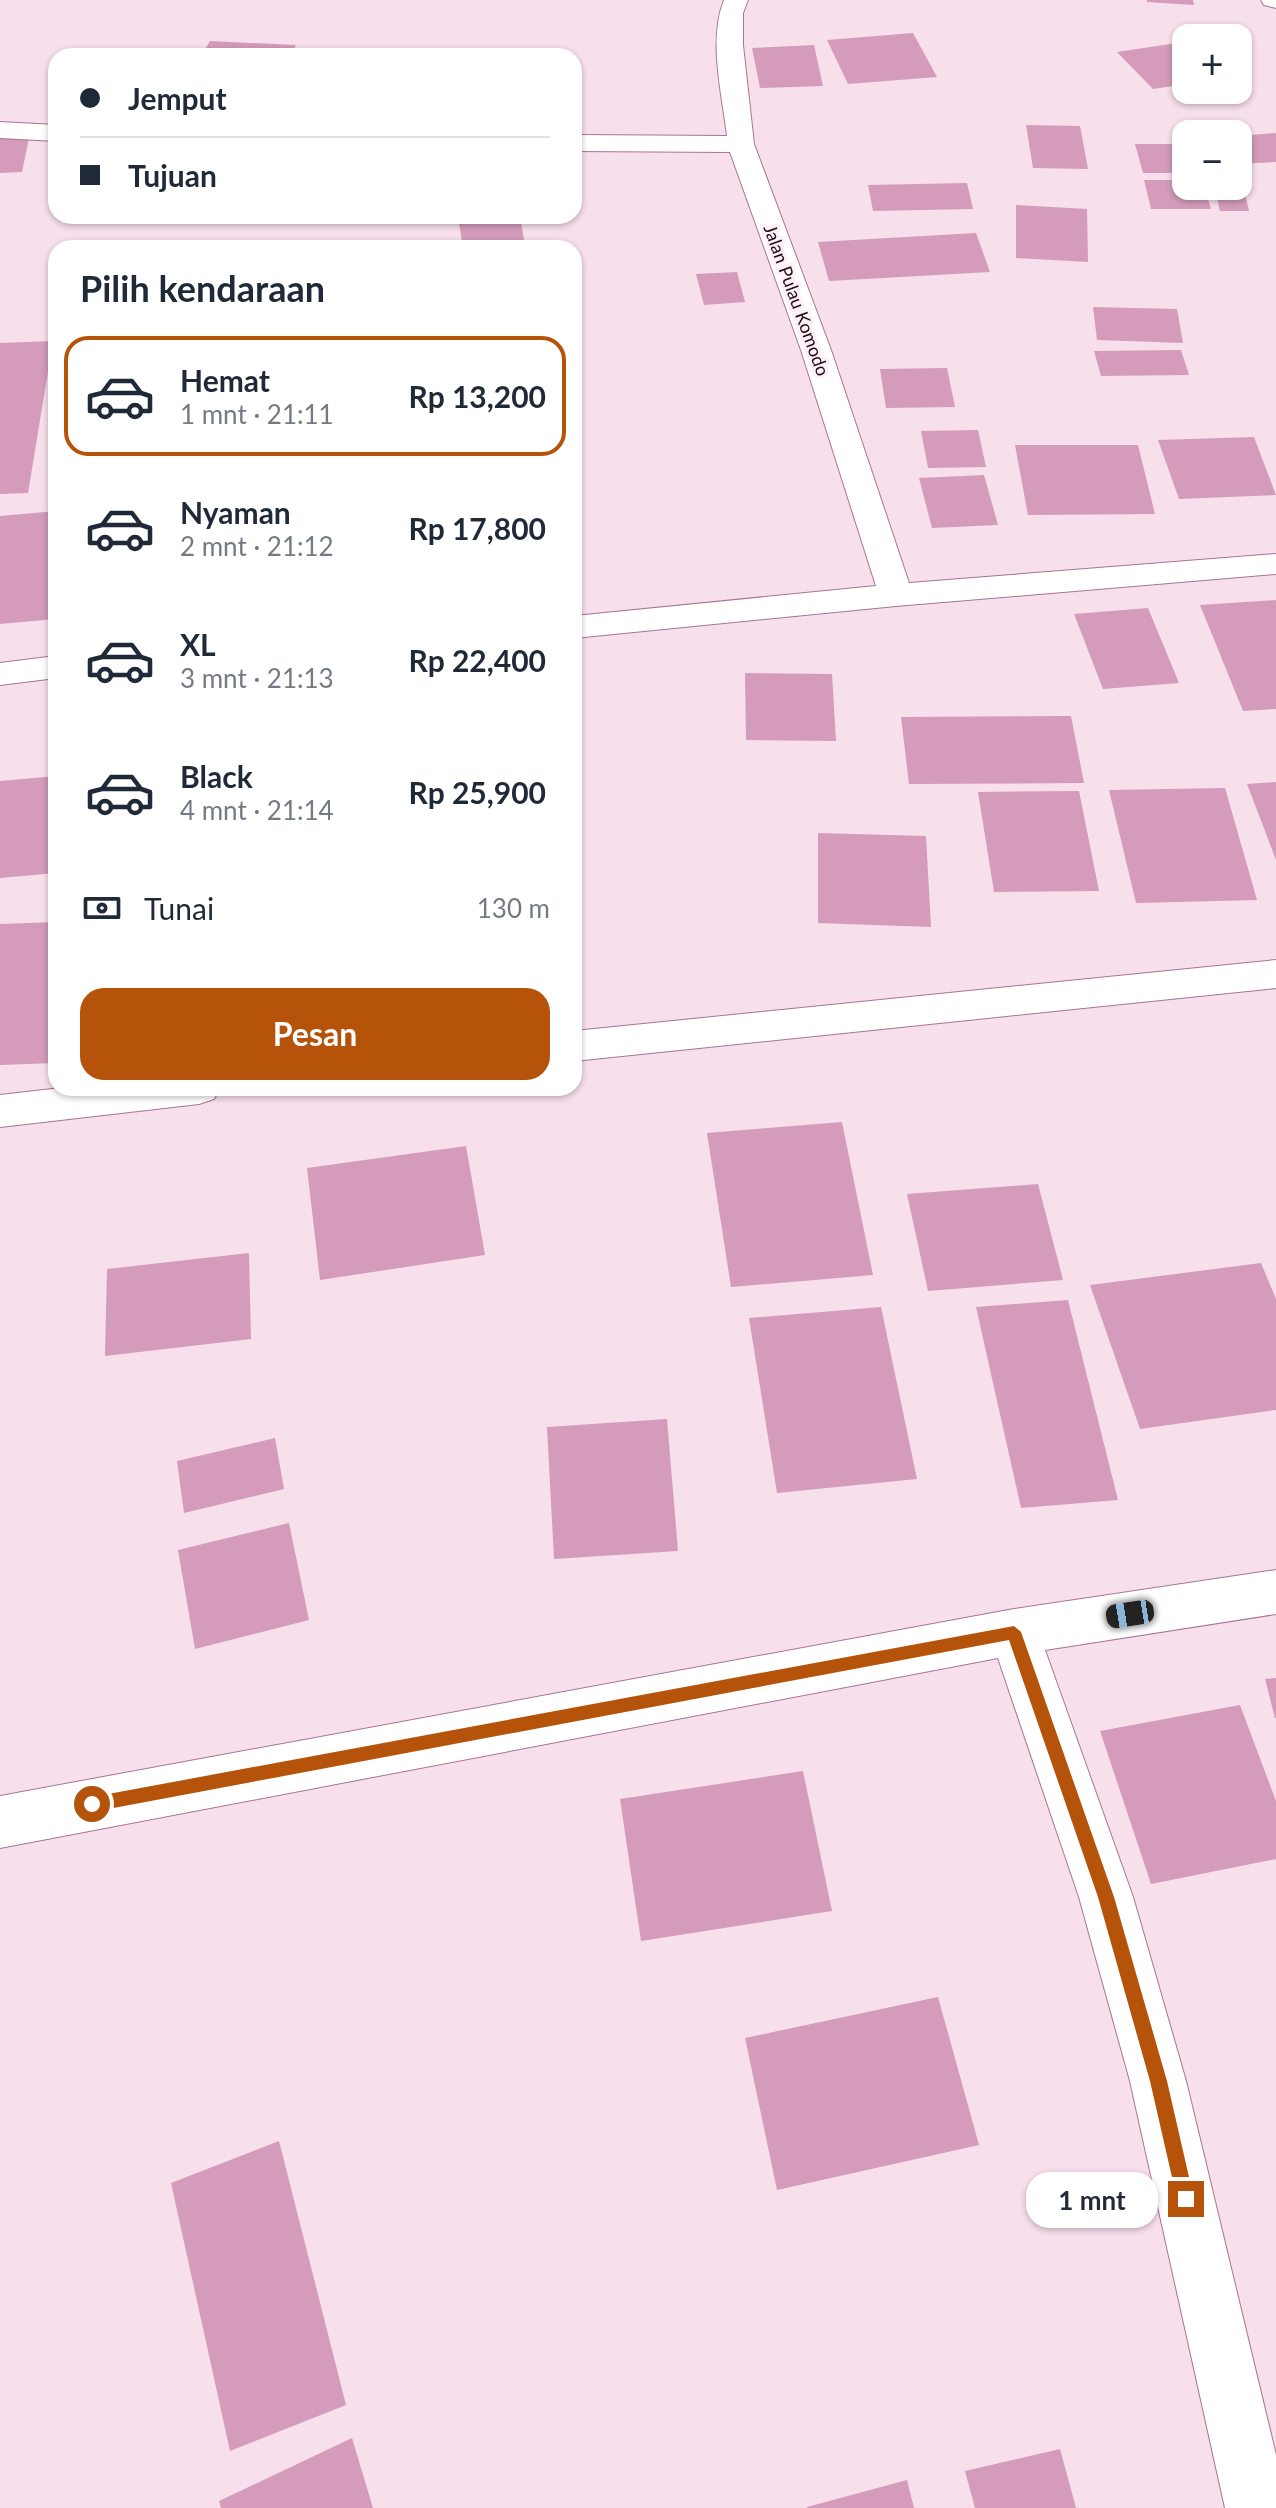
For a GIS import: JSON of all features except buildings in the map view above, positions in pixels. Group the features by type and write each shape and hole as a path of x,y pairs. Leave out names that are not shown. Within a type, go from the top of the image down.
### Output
{"street":[{"name":"Jalan Pulau Komodo","path":"736,0 731,13 730,45 741,144 816,350 896,595"},
{"path":"0,130 48,133"},
{"path":"582,143 741,144"},
{"path":"582,626 896,595 1112,580 1276,564"},
{"path":"0,674 48,668"},
{"path":"582,1045 1276,974"},
{"path":"0,1111 130,1096"},
{"path":"0,1822 1014,1632 1276,1592"},
{"path":"1014,1632 1106,1897 1154,2066 1257,2508"}],"route":[{"path":"92,1804 1014,1632 1106,1897 1158,2081 1186,2199"}]}
